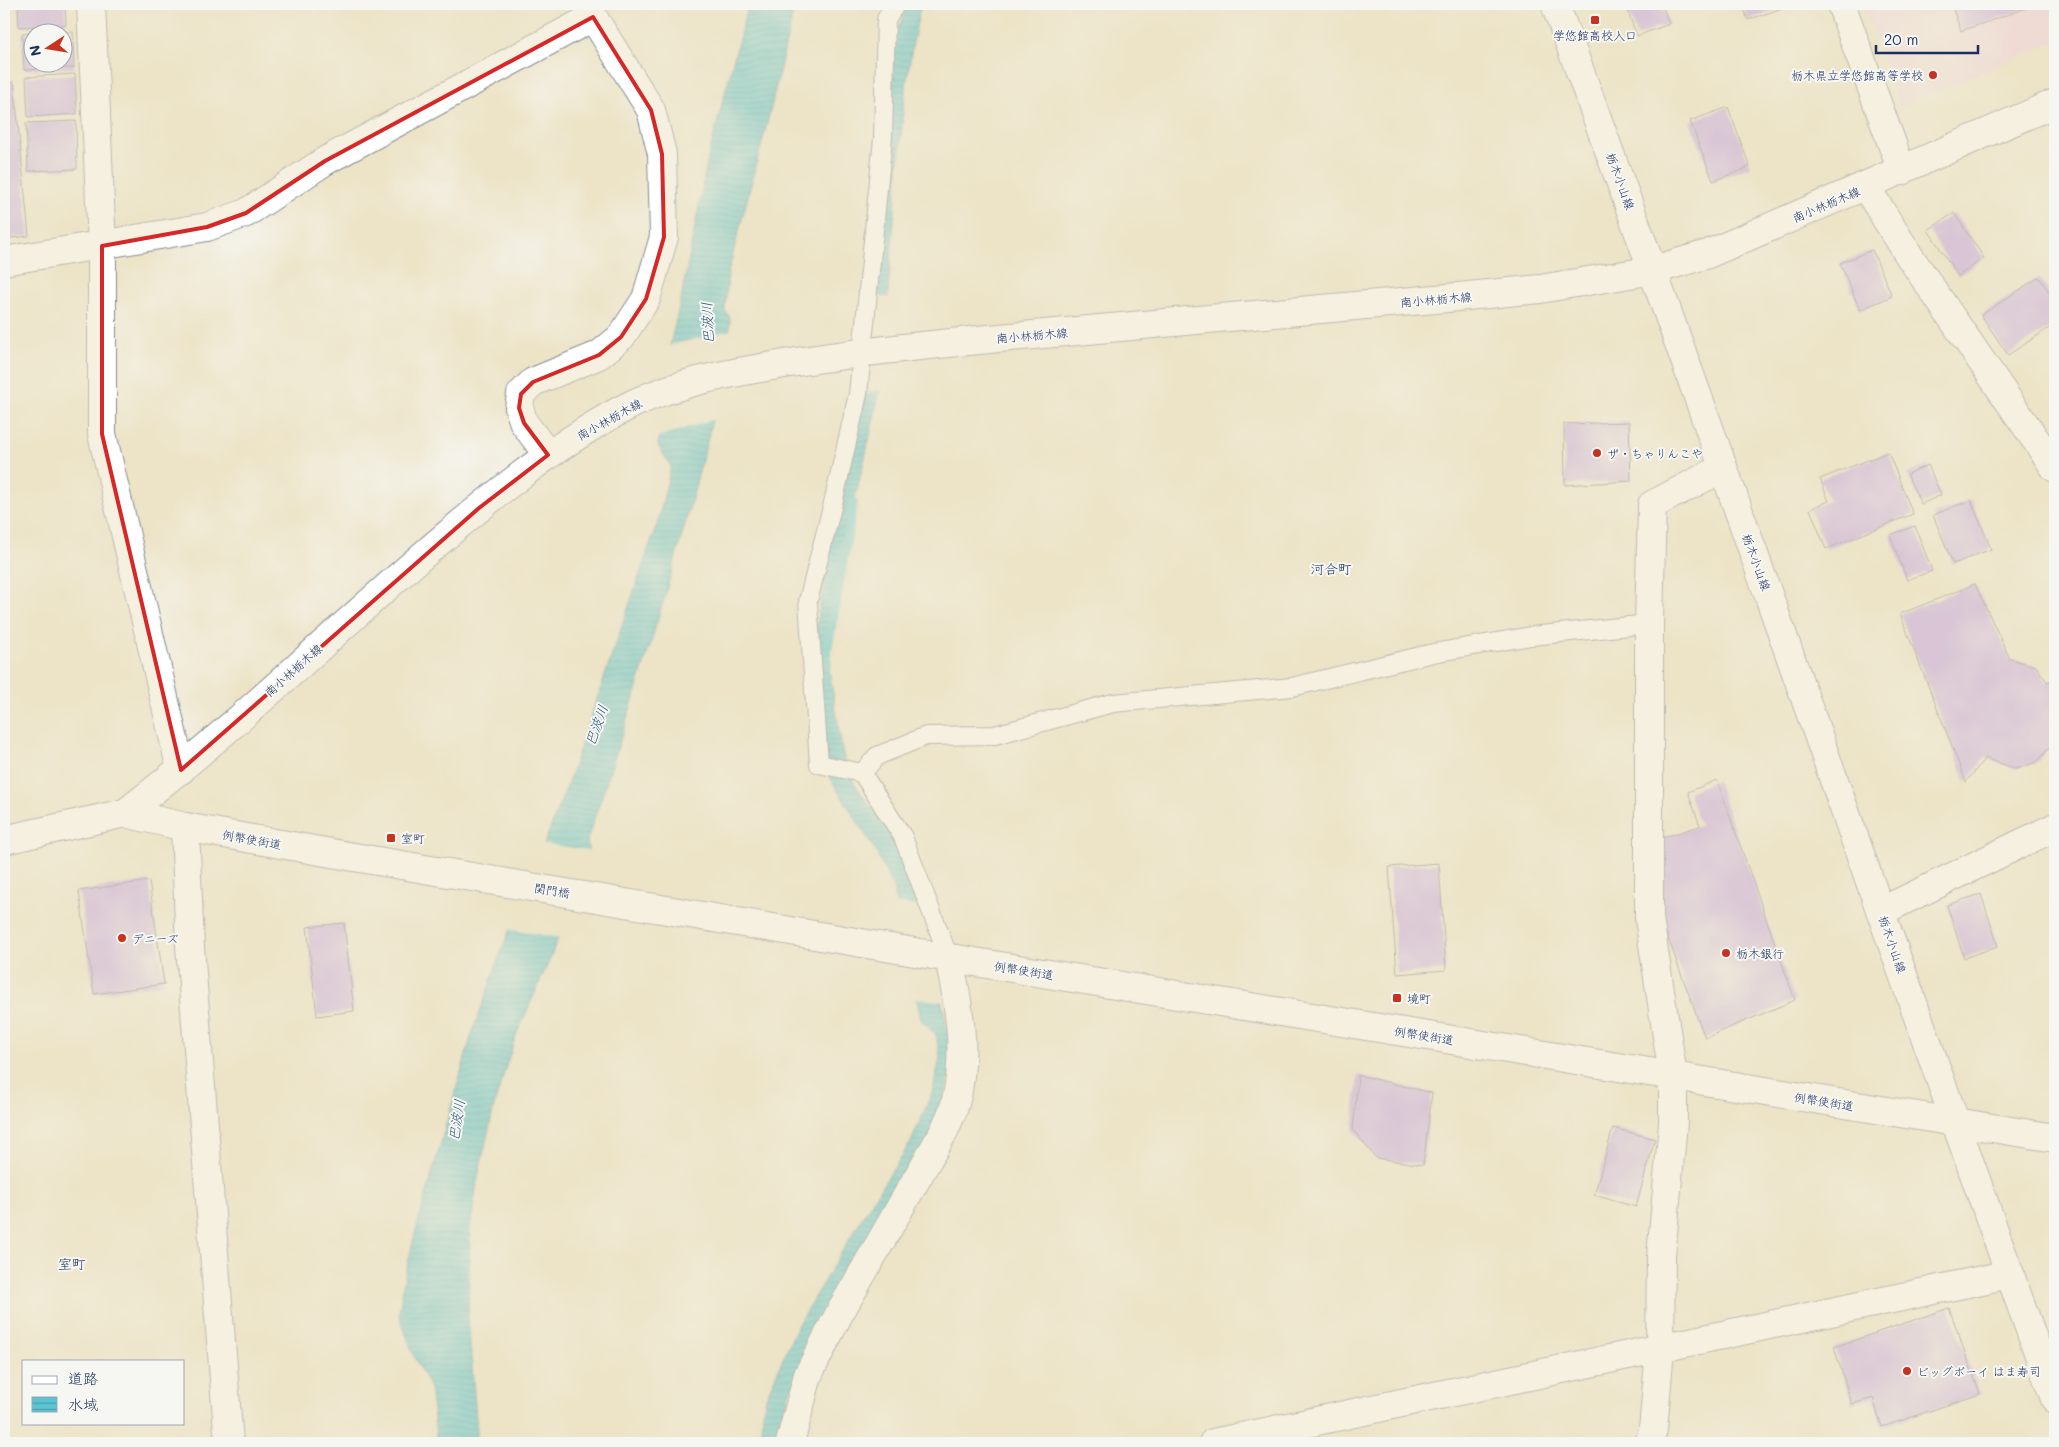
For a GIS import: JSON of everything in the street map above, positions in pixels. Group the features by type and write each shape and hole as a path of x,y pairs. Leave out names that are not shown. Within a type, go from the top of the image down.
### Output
{"main road":[{"path":"91,4 102,246 102,434 181,770"},
{"name":"栃木小山線","path":"1555,4 1654,270 1955,1122"},
{"path":"1841,4 1902,171"},
{"path":"4,261 207,227 246,213 325,161 591,10 651,110 662,154 664,237 646,300 621,337 599,355 534,382 521,394 519,408 524,423 548,455"},
{"name":"南小林栃木線","path":"124,813 181,770 397,578 479,508 548,455 588,428 624,408 664,391 723,375 872,350 1447,298 1540,288 1654,270 1708,254 1866,187 2055,103"},
{"path":"1866,187 1910,257 2055,468"},
{"path":"1649,1443 1653,1430 1660,1349 1661,1256 1673,1123 1672,1076 1649,918 1652,506 1723,468"},
{"name":"例幣使街道","path":"4,840 124,813 185,827 502,882"},
{"path":"1882,911 2055,826"},
{"path":"185,827 190,947 229,1443"},
{"name":"関門橋","path":"502,882 602,899"},
{"name":"例幣使街道","path":"602,899 943,957 2055,1138"},
{"path":"790,1443 808,1375 839,1314 943,1133 954,1105 960,1070 962,1037 958,1005 943,957"},
{"path":"1955,1122 2055,1399"},
{"path":"1213,1443 2010,1274"}],"lane":[{"path":"896,4 886,19 883,138 872,350 858,394 808,600 819,764 862,773 903,837 943,957"},
{"path":"862,773 878,756 926,736 995,735 1113,702 1292,687 1432,654 1531,636 1650,624"}],"highlighted area":[{"path":"593,17 651,110 662,154 664,237 646,299 621,337 599,355 533,382 521,394 519,408 524,423 548,455 479,508 181,770 102,434 102,246 207,227 246,213 325,161"}],"shaded area":[{"name":"栃木県立学悠館高等学校","path":"1862,4 2055,4 2055,42 1900,107"}],"water":[{"name":"巴波川","path":"748,4 795,4 770,112 728,273 725,310 730,318 729,350 682,536 627,719 587,840 589,857 550,959 515,1038 495,1102 478,1177 470,1228 468,1317 478,1443 437,1443 430,1388 413,1354 399,1314 404,1280 415,1233 471,1037 502,949 567,786 659,518 671,466 658,446 669,349 681,299 708,158"},
{"path":"908,4 924,4 919,12 904,100 880,390 839,562 825,643 843,755 854,783 903,853 921,901 953,1056 944,1100 931,1137 790,1391 776,1443 759,1443 765,1400 798,1324 876,1195 911,1142 933,1090 940,1057 936,1035 921,1020 893,888 877,853 830,778 822,738 814,642 830,545 865,398 891,113 895,36"}],"pier":[{"path":"872,297 890,297 883,390 864,392"},
{"path":"732,330 731,350 715,419 657,437 668,346"},
{"path":"541,843 591,851 591,858 561,938 507,929"},
{"path":"893,903 925,907 945,1002 913,997"}],"building":[{"path":"18,4 65,4 66,22 22,22 22,27 19,27"},
{"path":"1625,4 1662,4 1669,24 1637,36"},
{"path":"1742,4 1794,4 1748,20"},
{"path":"1951,4 2038,4 1961,31"},
{"path":"72,32 73,32 74,68 72,68"},
{"path":"75,74 77,114 28,117 26,77"},
{"path":"14,82 29,236 4,239 4,83"},
{"path":"1728,107 1750,167 1713,181 1690,121"},
{"path":"76,121 77,169 28,171 26,123"},
{"path":"1954,213 1984,258 1958,276 1928,230"},
{"path":"1872,250 1892,296 1860,310 1840,263"},
{"path":"2039,277 2055,301 2055,324 2008,355 1981,315"},
{"name":"ザ・ちゃりんこや","path":"1629,422 1631,481 1565,485 1564,424"},
{"path":"1888,452 1913,514 1826,549 1810,509 1829,501 1820,479"},
{"path":"1928,465 1941,495 1921,504 1907,474"},
{"path":"1971,500 1991,549 1953,564 1933,515"},
{"path":"1915,526 1932,571 1907,580 1890,535"},
{"path":"1975,584 2010,659 2036,666 2047,682 2055,679 2055,727 2052,745 2037,762 2016,769 1985,758 1966,782 1900,614"},
{"name":"栃木銀行","path":"1717,780 1795,1000 1705,1038 1656,906 1661,838 1700,826 1688,792"},
{"path":"1439,863 1446,970 1397,974 1389,867"},
{"name":"デニーズ","path":"149,881 164,984 94,994 79,891"},
{"path":"1981,894 1998,946 1964,958 1947,905"},
{"path":"344,923 354,1011 317,1016 307,927"},
{"path":"1358,1075 1432,1093 1423,1165 1376,1158 1353,1130"},
{"path":"1613,1128 1655,1139 1636,1207 1594,1195"},
{"name":"ビッグボーイ はま寿司","path":"1949,1308 1980,1394 1882,1427 1873,1398 1852,1404 1834,1347"}],"waterway":[{"path":"827,665 826,657 853,502"}],"place":[{"name":"学悠館高校入口","path":"1595,20"},
{"name":"栃木県立学悠館高等学校","path":"1933,75"},
{"name":"ザ・ちゃりんこや","path":"1597,453"},
{"name":"室町","path":"391,838"},
{"name":"デニーズ","path":"122,938"},
{"name":"栃木銀行","path":"1726,953"},
{"name":"境町","path":"1397,998"},
{"name":"ビッグボーイ はま寿司","path":"1907,1371"}],"district":[{"name":"河合町","path":"1331,568"},
{"name":"室町","path":"72,1263"}]}
